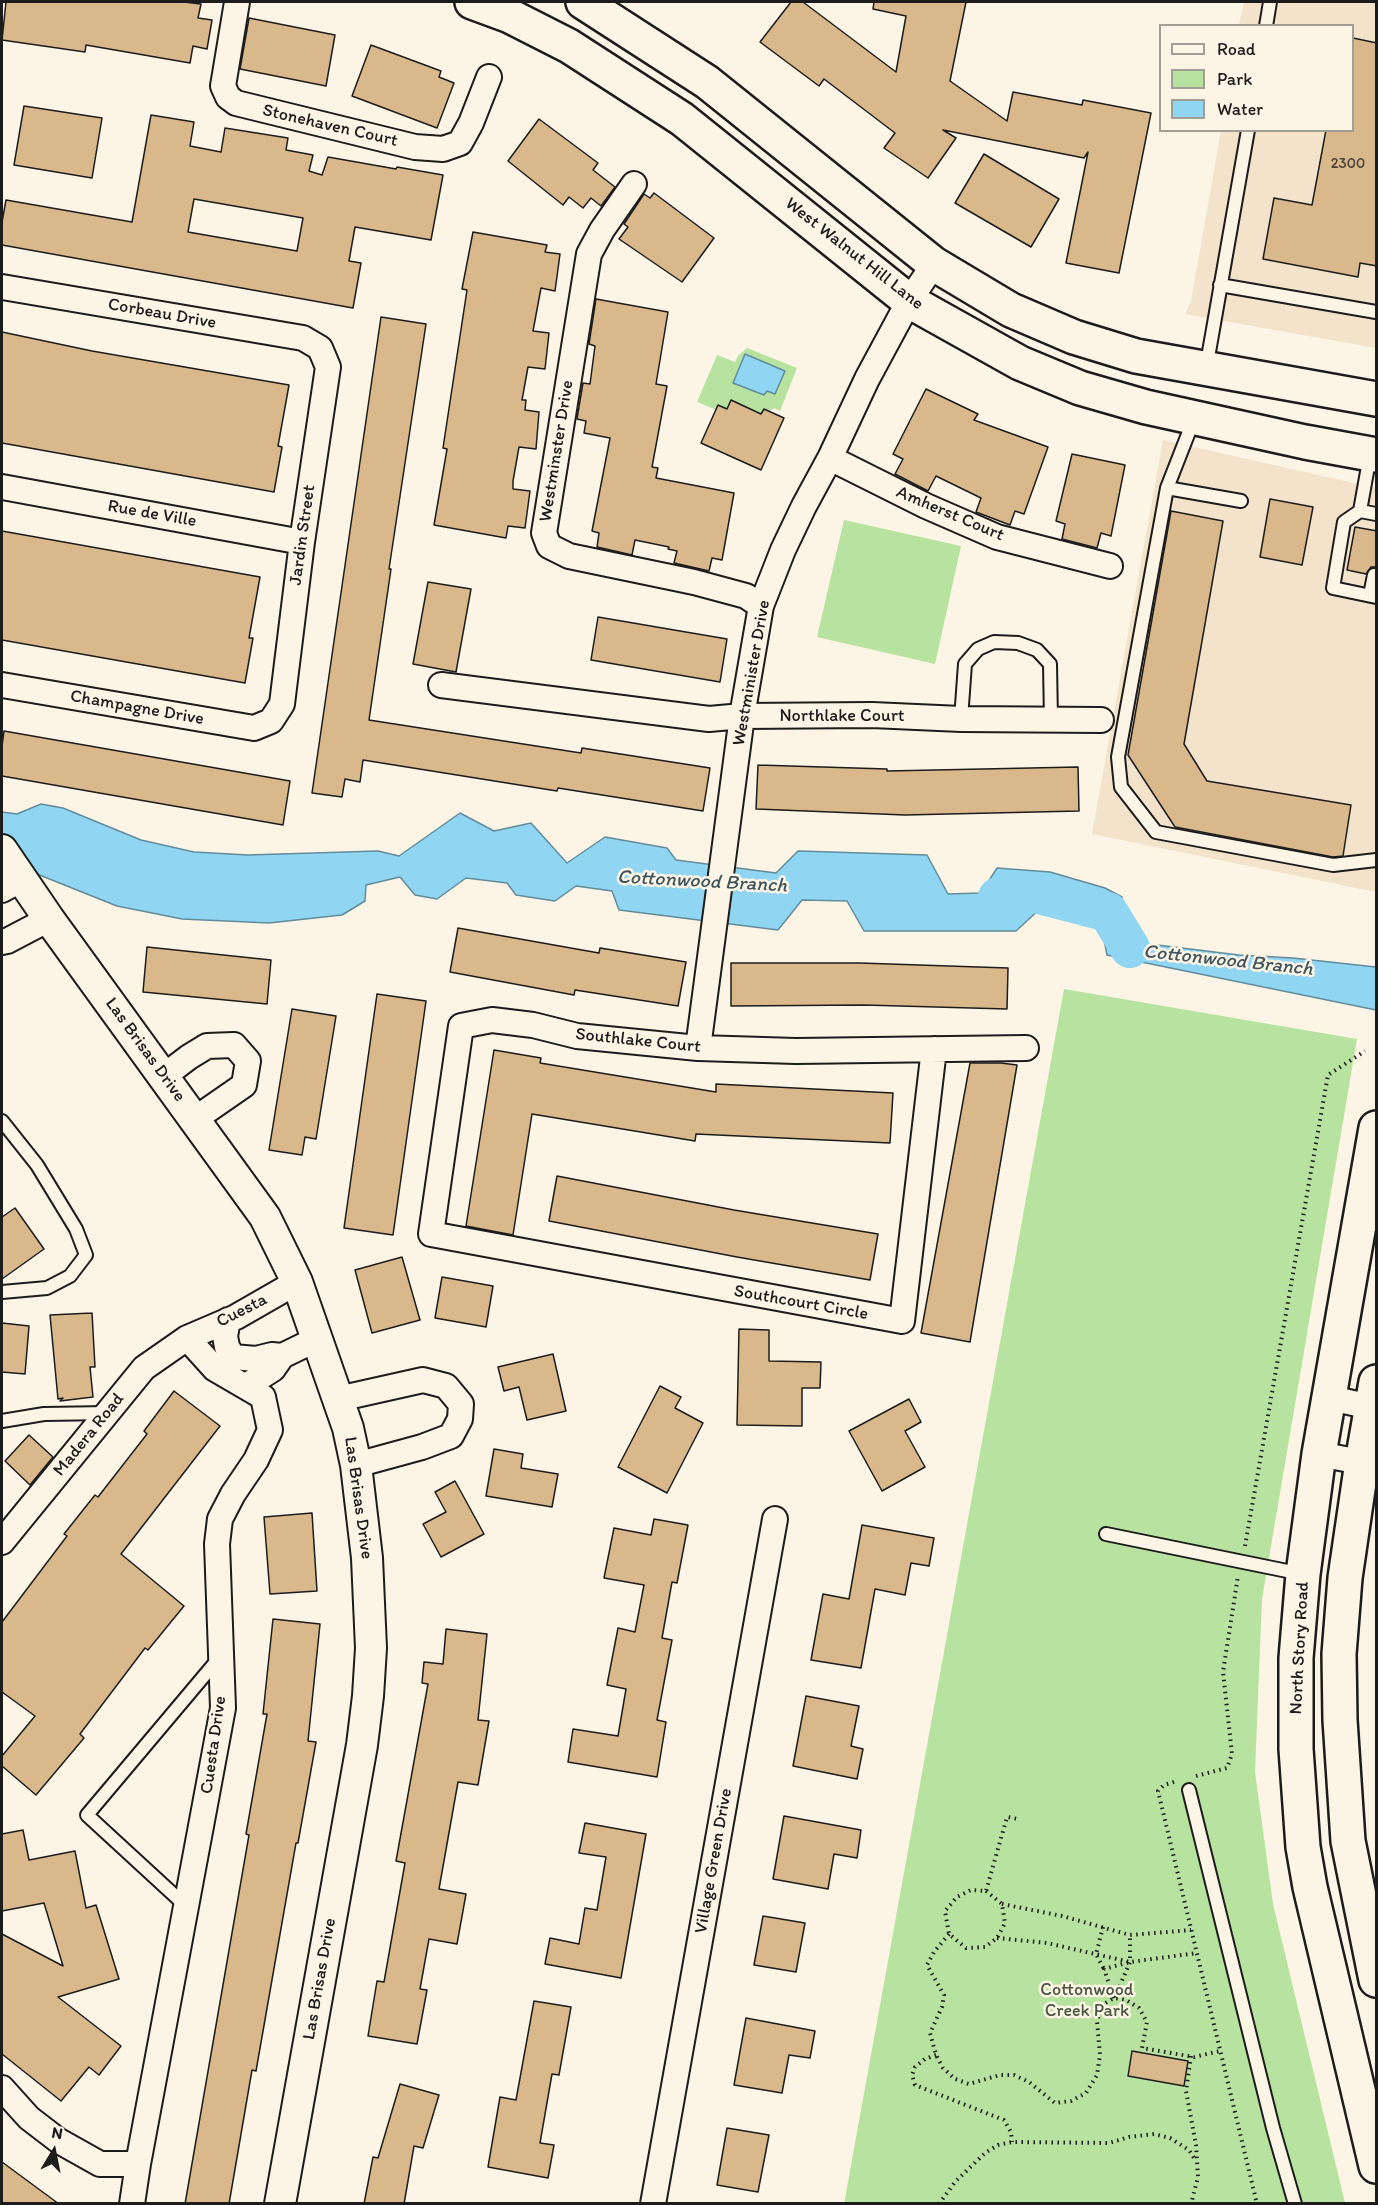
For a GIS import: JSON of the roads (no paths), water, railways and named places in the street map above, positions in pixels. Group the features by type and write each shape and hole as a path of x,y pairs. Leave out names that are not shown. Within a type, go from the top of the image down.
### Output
{"main road":[{"name":"West Walnut Hill Lane","path":"472,2 569,46 682,118 909,301 1020,363 1070,384 1146,407 1305,442 1373,454"},
{"path":"585,2 700,78 934,264 1011,310 1074,337 1136,356 1377,399"},
{"path":"532,28 555,23 574,24 594,34 666,80 692,84 700,78"},
{"name":"North Story Road","path":"1377,1128 1319,1454 1304,1574 1296,1681 1296,1749 1303,1846 1310,1887 1377,2166"},
{"path":"1375,1399 1369,1464 1345,1578 1339,1665 1340,1720 1348,1841 1377,1980"},
{"path":"1304,1574 1345,1578"}],"street":[{"name":"Stonehaven Court","path":"237,2 223,86 228,97 236,103 403,144 443,149 460,143 471,123 489,78"},
{"name":"Westminster Drive","path":"634,184 602,230 589,254 544,533 549,546 569,556 694,582 746,596 761,606"},
{"name":"Westminister Drive","path":"698,1048 742,716 761,606 796,523 867,379 909,301 934,264"},
{"name":"Corbeau Drive","path":"2,287 303,338 320,348"},
{"name":"Jardin Street","path":"271,721 282,704 302,542 328,366 320,348"},
{"name":"Amherst Court","path":"830,458 926,506 997,537 1110,566"},
{"name":"Rue de Ville","path":"2,487 302,542"},
{"name":"Champagne Drive","path":"2,685 254,728 271,721"},
{"name":"Northlake Court","path":"441,685 709,719 742,716 872,715 1101,720"},
{"name":"Las Brisas Drive","path":"2,850 12,884 49,919 265,1217 297,1282 348,1428 356,1465 368,1558 371,1648 368,1696 362,1745 280,2204"},
{"path":"2,942 49,919"},
{"name":"Southlake Court","path":"430,1234 461,1026 492,1020 533,1025 577,1036 698,1048 796,1051 1026,1048"},
{"path":"164,1076 207,1046 234,1045 248,1061 244,1085 195,1119"},
{"name":"Southcourt Circle","path":"430,1234 902,1321 934,1049"},
{"name":"Cuesta","path":"187,1338 228,1320 297,1282"},
{"path":"228,1320 225,1336 227,1347 233,1357 256,1359 272,1355 282,1356 317,1340"},
{"name":"Cuesta Drive","path":"132,2204 223,1708 217,1544 220,1519 233,1494 256,1460 270,1430 263,1397 215,1369 187,1338"},
{"name":"Madera Road","path":"2,1542 144,1368 187,1338"},
{"path":"246,1386 273,1369 282,1356"},
{"path":"338,1399 423,1380 446,1386 461,1404 459,1419 451,1436 422,1447 356,1465"},
{"path":"1330,1398 1375,1399"},
{"path":"1319,1454 1369,1464"},
{"name":"Village Green Drive","path":"653,2204 776,1519"},
{"path":"2,2088 29,2118 59,2140 100,2164 138,2164"}],"lane":[{"path":"1266,24 1270,2"},
{"path":"1205,370 1248,132"},
{"path":"1220,285 1377,312"},
{"path":"1194,418 1167,488 1119,757 1121,787 1156,832 1333,865 1377,860"},
{"path":"1373,454 1360,511 1344,522 1333,588 1374,596 1374,575"},
{"path":"1167,488 1241,501"},
{"path":"1360,511 1377,514"},
{"path":"961,718 964,664 978,649 994,642 1018,643 1037,650 1050,664 1051,720"},
{"path":"2,1121 38,1166 76,1229 86,1255 70,1276 47,1288 2,1292"},
{"path":"2,1421 44,1414 108,1413"},
{"path":"1106,1534 1304,1574"},
{"path":"187,1907 87,1815 221,1656"},
{"path":"1187,1785 1273,2128 1295,2204"}],"water":[{"path":"745,354 785,371 775,394 767,391 764,395 733,383"},
{"path":"41,804 63,808 141,840 194,852 248,855 378,851 399,856 460,813 494,831 531,823 567,863 605,837 667,848 676,860 776,873 798,851 927,855 948,894 981,893 997,868 1050,872 1105,888 1122,897 1118,920 1129,936 1149,944 1239,955 1376,967 1376,1010 1107,955 1100,919 1087,892 1056,894 1016,931 864,931 847,901 802,900 778,930 619,910 612,891 576,886 555,901 516,895 507,883 466,878 437,899 415,895 400,877 366,885 365,901 342,915 269,923 182,919 117,906 2,860 2,812 17,814"}],"waterway":[{"name":"Cottonwood Branch","path":"998,897 1031,892 1108,912 1130,948"}],"park label":[{"name":"Cottonwood Creek Park","path":"1087,2000"}]}
